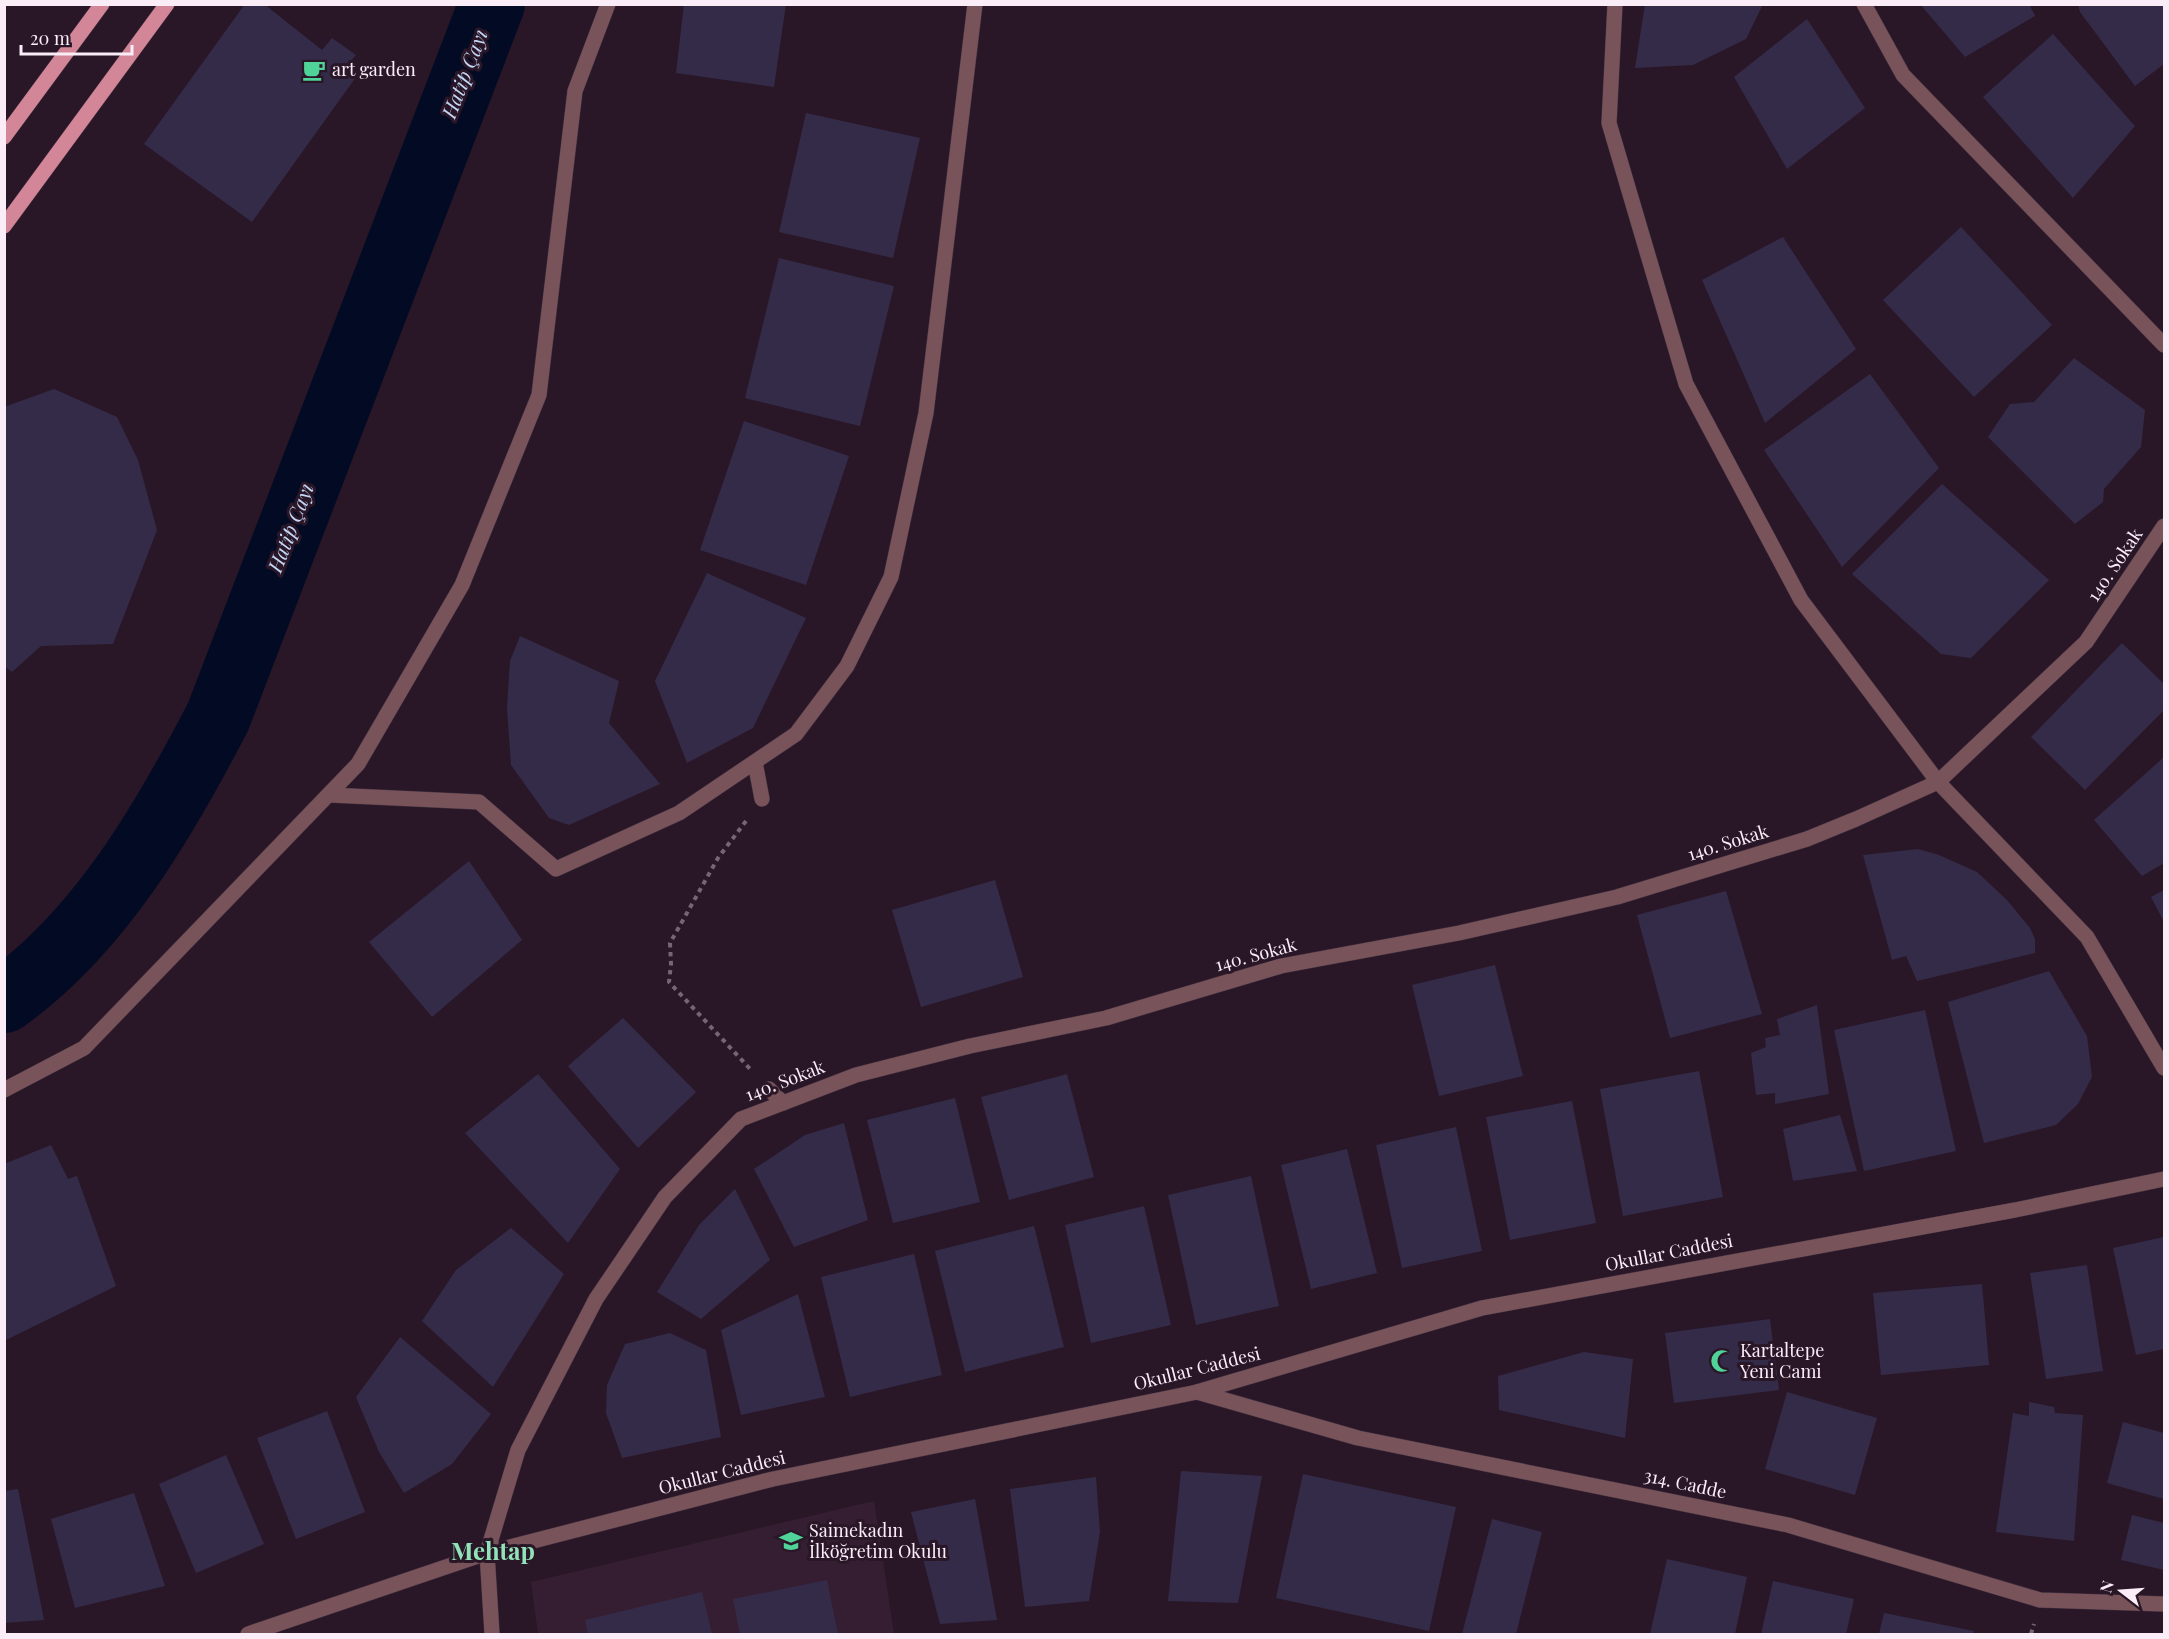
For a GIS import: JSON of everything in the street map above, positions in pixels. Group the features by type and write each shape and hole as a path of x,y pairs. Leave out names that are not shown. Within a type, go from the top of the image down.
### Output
{"main road":[{"path":"4,137 102,4"},
{"path":"4,226 167,4"}],"street":[{"path":"4,1090 84,1048 330,795 358,764 462,585 539,395 575,91 608,4"},
{"path":"330,795 479,802 556,868 678,813 796,734 846,666 891,577 926,413 975,4"},
{"path":"1615,4 1609,123 1686,384 1801,600 1938,782 2087,937 2164,1068"},
{"path":"1864,4 1903,75 2164,345"},
{"name":"140. Sokak","path":"487,1552 518,1450 596,1299 665,1197 741,1119 856,1075 970,1046 1107,1018 1281,966 1459,933 1617,897 1808,839 1938,782 2086,642 2164,526"},
{"path":"755,762 762,799"},
{"path":"769,1089 783,1103"},
{"name":"Okullar Caddesi","path":"248,1635 487,1552 773,1479 1197,1392 1482,1308 2016,1210 2164,1179"},
{"name":"314. Cadde","path":"1197,1392 1358,1438 1788,1525 2040,1600 2164,1604"},
{"path":"487,1552 492,1635"}],"path":[{"path":"762,799 718,858 670,943 672,964 669,982 769,1089"}],"shaded area":[{"name":"Saimekadın İlköğretim Okulu","path":"874,1501 894,1634 538,1634 531,1582"}],"building":[{"path":"245,4 264,4 322,50 332,38 356,55 343,70 356,77 252,222 144,144"},
{"path":"684,4 786,4 774,87 676,73"},
{"path":"1645,4 1763,4 1746,39 1693,65 1635,68"},
{"path":"1920,4 2029,4 2035,16 1965,57"},
{"path":"2078,4 2164,4 2164,64 2135,86 2080,12"},
{"path":"1807,19 1865,108 1787,169 1734,77"},
{"path":"2053,34 2135,126 2073,198 1983,97"},
{"path":"806,113 920,138 893,258 779,232"},
{"path":"1961,227 2052,325 1974,397 1883,300"},
{"path":"1783,237 1856,349 1765,423 1702,280"},
{"path":"779,258 894,286 860,426 745,398"},
{"path":"2074,358 2145,410 2141,447 2104,489 2103,502 2075,524 1988,437 2010,404 2034,402"},
{"path":"1870,374 1939,468 1842,567 1764,450"},
{"path":"54,389 117,417 138,460 157,530 113,644 41,646 12,672 4,666 4,407"},
{"path":"744,421 849,456 806,585 700,550"},
{"path":"1942,484 2049,580 1971,658 1941,654 1852,574"},
{"path":"707,573 806,618 753,728 687,763 655,681"},
{"path":"520,636 619,681 609,723 660,784 569,825 549,818 511,765 507,708 510,661"},
{"path":"2122,643 2164,684 2164,710 2085,790 2031,737"},
{"path":"2164,757 2164,863 2142,876 2094,820"},
{"path":"1918,849 1939,855 1977,872 2007,900 2030,928 2035,939 2035,953 1917,981 1906,956 1892,960 1863,855"},
{"path":"469,861 522,940 432,1017 369,942"},
{"path":"995,880 1023,977 921,1007 892,910"},
{"path":"2164,890 2164,922 2151,897"},
{"path":"1726,891 1762,1014 1670,1038 1637,915"},
{"path":"1495,965 1523,1076 1439,1096 1412,985"},
{"path":"2049,971 2087,1036 2092,1077 2078,1104 2056,1125 1984,1143 1948,1002"},
{"path":"1817,1005 1829,1094 1775,1104 1775,1093 1756,1095 1751,1053 1766,1047 1765,1038 1780,1035 1777,1019"},
{"path":"1925,1010 1956,1151 1864,1171 1834,1030"},
{"path":"623,1018 696,1092 638,1148 568,1066"},
{"path":"1699,1071 1723,1197 1623,1216 1600,1089"},
{"path":"538,1074 620,1169 568,1243 465,1133"},
{"path":"1067,1074 1094,1177 1009,1200 981,1097"},
{"path":"955,1098 980,1202 893,1223 867,1120"},
{"path":"1572,1101 1596,1223 1510,1240 1486,1117"},
{"path":"1840,1115 1857,1171 1793,1181 1783,1129"},
{"path":"844,1123 868,1220 794,1247 754,1169 805,1135"},
{"path":"1456,1127 1482,1251 1402,1268 1376,1145"},
{"path":"51,1145 68,1179 77,1176 116,1286 4,1341 4,1164"},
{"path":"1347,1149 1377,1273 1311,1289 1281,1165"},
{"path":"1251,1176 1279,1306 1196,1325 1168,1195"},
{"path":"735,1189 770,1260 701,1319 657,1292 699,1225"},
{"path":"1144,1206 1171,1325 1091,1343 1065,1225"},
{"path":"1034,1226 1064,1347 965,1372 935,1251"},
{"path":"511,1228 564,1274 493,1387 422,1321 456,1270"},
{"path":"2164,1237 2164,1349 2136,1355 2113,1248"},
{"path":"914,1254 942,1375 850,1397 821,1277"},
{"path":"2087,1265 2103,1371 2046,1379 2030,1273"},
{"path":"1982,1284 1989,1365 1881,1375 1873,1293"},
{"path":"798,1294 825,1397 741,1415 721,1330"},
{"name":"Kartaltepe Yeni Cami","path":"1770,1319 1779,1390 1674,1403 1665,1333"},
{"path":"670,1333 706,1350 721,1437 622,1458 606,1413 607,1385 625,1344"},
{"path":"400,1337 491,1414 452,1464 404,1493 379,1452 356,1397"},
{"path":"1584,1352 1633,1359 1625,1438 1499,1410 1498,1376"},
{"path":"1787,1392 1877,1418 1855,1495 1765,1469"},
{"path":"2029,1402 2054,1407 2055,1413 2083,1415 2074,1541 1996,1532 2013,1413 2029,1416"},
{"path":"327,1411 365,1512 296,1539 257,1438"},
{"path":"2123,1422 2164,1433 2164,1499 2107,1483"},
{"path":"226,1455 264,1544 196,1573 159,1484"},
{"path":"1181,1471 1262,1476 1238,1603 1168,1601"},
{"path":"1303,1474 1456,1507 1429,1631 1276,1598"},
{"path":"1096,1477 1100,1532 1089,1601 1025,1607 1010,1489"},
{"path":"18,1489 44,1620 4,1623 4,1491"},
{"path":"134,1493 165,1586 75,1608 51,1519"},
{"path":"975,1499 997,1620 940,1624 911,1512"},
{"path":"2132,1515 2164,1523 2164,1570 2121,1560"},
{"path":"1492,1519 1542,1532 1516,1634 1462,1634"},
{"path":"1667,1559 1747,1577 1735,1634 1650,1634"},
{"path":"827,1580 838,1634 740,1634 733,1599"},
{"path":"1773,1581 1854,1599 1846,1634 1761,1634"},
{"path":"702,1592 712,1634 588,1634 585,1620"},
{"path":"1884,1613 1974,1631 1973,1634 1879,1634"}],"waterway":[{"name":"Hatip Çayı","path":"4,1000 39,972 100,907 127,871 176,795 218,717 492,4"}],"place":[{"name":"art garden","path":"314,70"},
{"name":"Kartaltepe Yeni Cami","path":"1722,1361"},
{"name":"Saimekadın İlköğretim Okulu","path":"791,1541"}],"district":[{"name":"Mehtap","path":"493,1552"}]}
